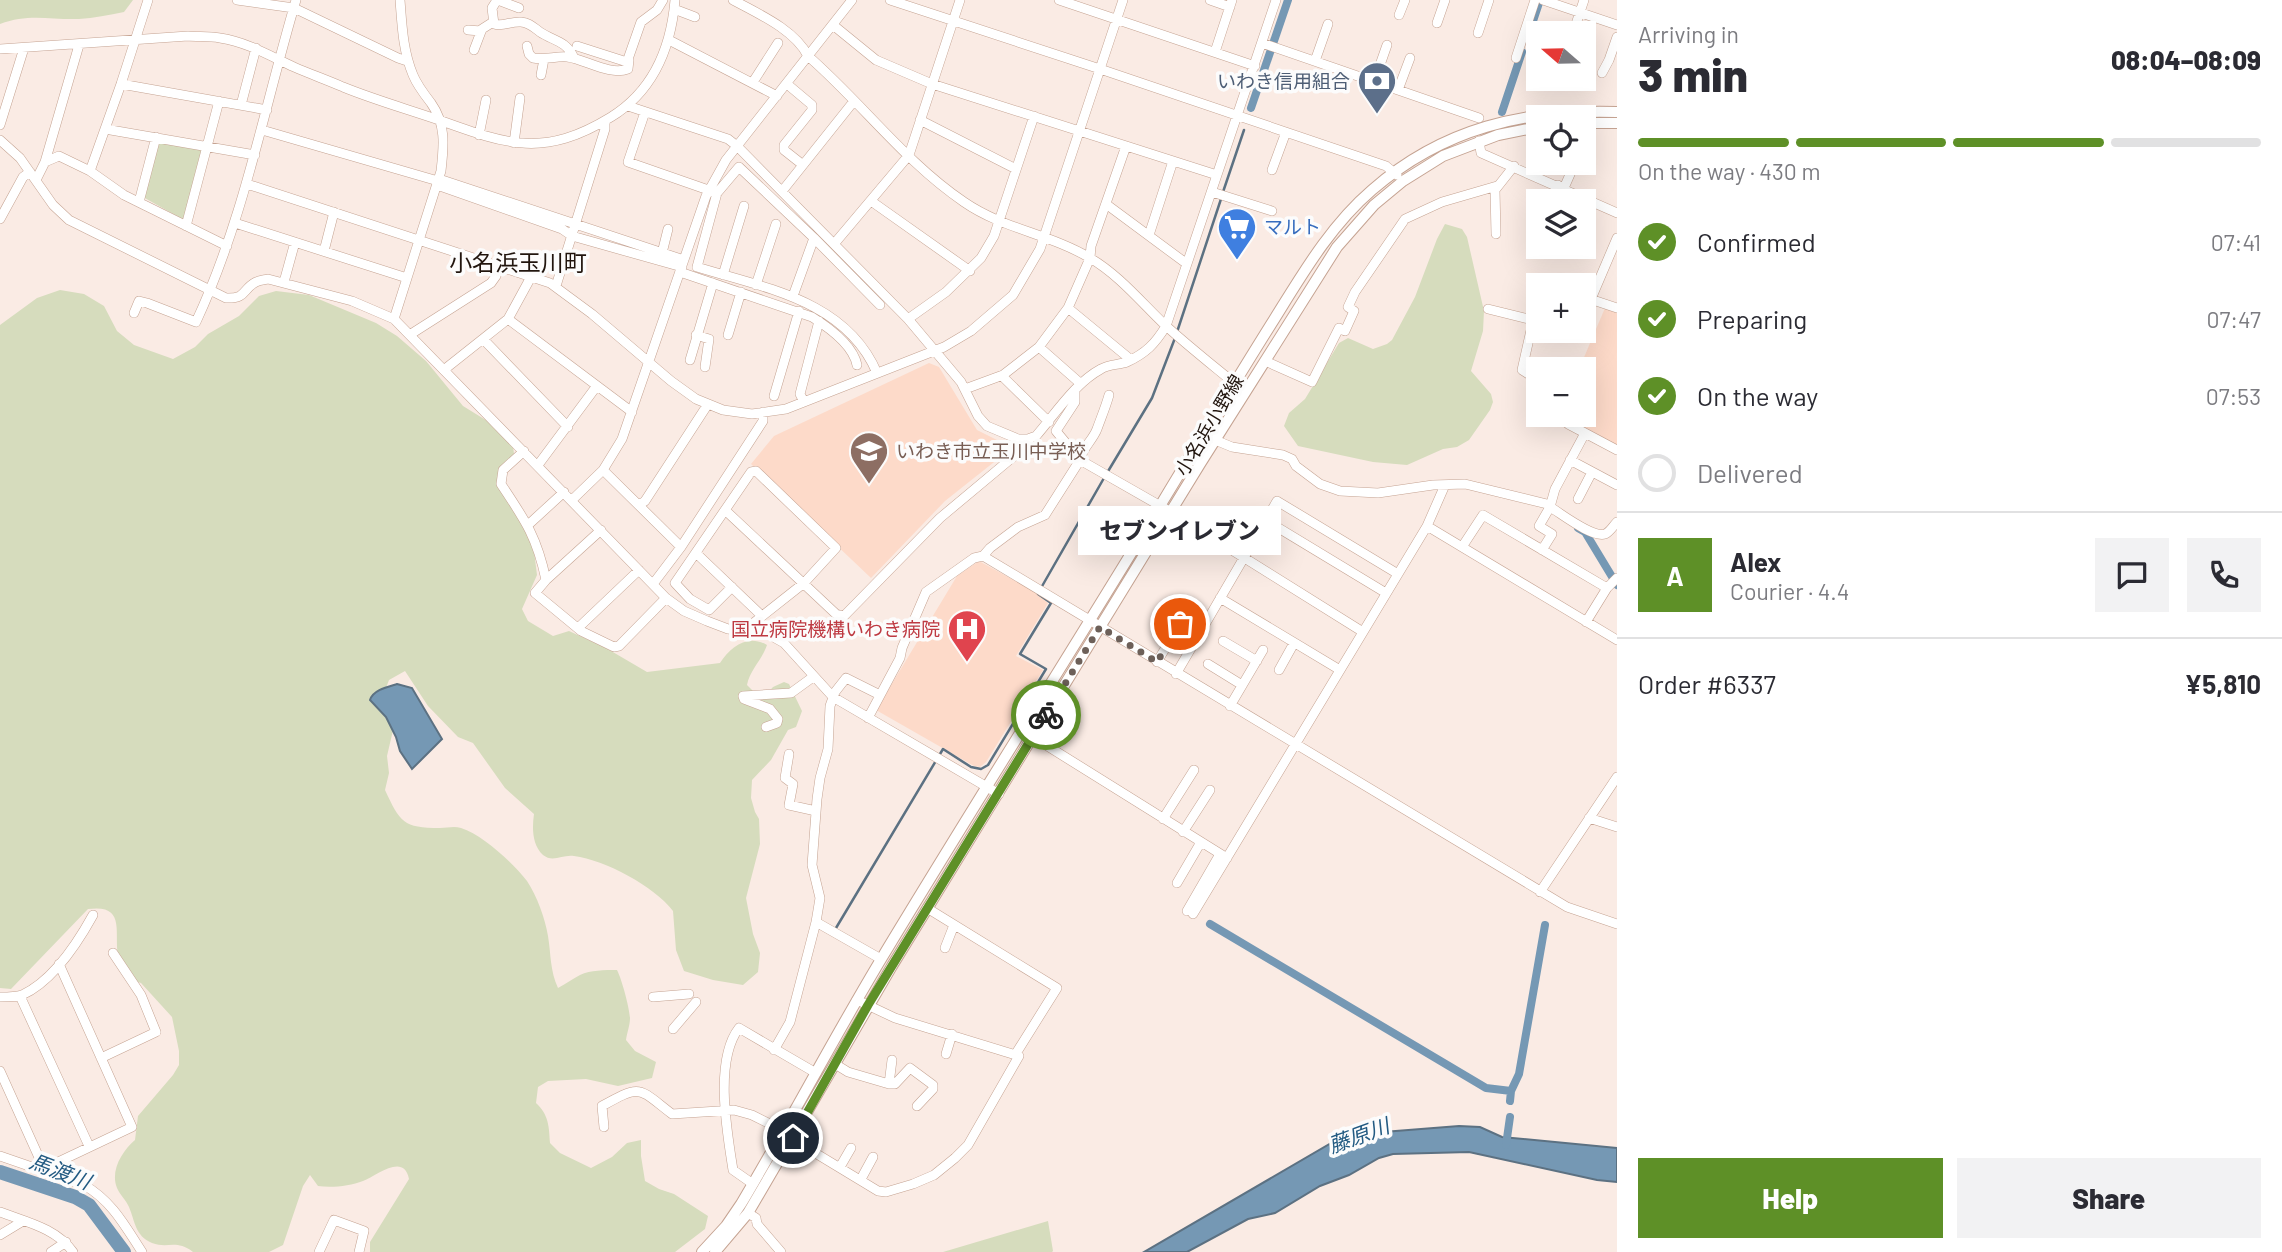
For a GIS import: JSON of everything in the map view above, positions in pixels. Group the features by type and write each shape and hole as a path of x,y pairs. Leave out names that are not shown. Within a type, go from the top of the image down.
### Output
{"main road":[{"name":"小名浜小野線","path":"715,1252 748,1213 789,1134 816,1073 928,908 999,794 1160,506 1316,254 1369,192 1394,172 1449,140 1496,123 1549,113 1617,111"},
{"path":"1596,123 1617,123"},
{"name":"小名浜小野線","path":"702,1252 726,1226 835,1064 881,959 987,787 1171,512 1337,247 1374,205 1403,181 1443,156 1479,141 1526,129"}],"street":[{"path":"90,171 148,0"},
{"path":"237,0 295,4 407,61"},
{"path":"394,319 438,182 444,145 440,121 415,80 407,61 400,0"},
{"path":"519,8 497,0 492,8 493,22 497,26 517,22 533,26 539,32 559,40 574,58"},
{"path":"527,46 530,56 544,59 574,58 594,66 624,71 628,69 641,22 657,10 663,0"},
{"path":"733,0 766,18 802,44 808,56 928,174 964,202 999,222 1063,244 1090,258 1112,273 1167,326 1246,391"},
{"path":"572,500 603,470 622,439 682,266 726,160 852,0"},
{"path":"890,0 1386,166 1403,181"},
{"path":"834,244 909,155 960,0"},
{"path":"1059,0 1255,66"},
{"path":"247,184 556,286 696,399 723,410 752,414 786,409 934,350 971,331 1013,295 1027,274 1044,238 1123,0"},
{"path":"1210,0 1231,3 1215,52"},
{"path":"628,106 728,139 737,146 908,319 946,362 978,416 987,426 1011,437 1028,439 1037,436 1078,388 1101,369 1144,354 1156,343 1167,326 1264,43 1276,0"},
{"path":"1399,15 1405,0"},
{"path":"1437,23 1445,0"},
{"path":"1478,33 1489,0"},
{"path":"1516,58 1535,0"},
{"path":"1543,0 1617,25"},
{"path":"1577,21 1584,0"},
{"path":"134,313 139,302 147,303 196,322 228,246 295,4"},
{"path":"0,49 188,36 219,38 256,48 359,93 480,135 514,143 547,142 594,127 628,106 652,78 662,61 669,40 674,5 695,16"},
{"path":"474,50 481,31 493,22"},
{"path":"1315,61 1328,24"},
{"path":"833,25 876,60 932,84 1217,174"},
{"path":"468,30 481,31"},
{"path":"1602,73 1617,37"},
{"path":"669,40 777,96"},
{"path":"753,82 778,43"},
{"path":"1264,43 1479,118"},
{"path":"0,219 3,206 23,177 33,176 45,162 79,45"},
{"path":"1374,82 1387,45"},
{"path":"577,46 625,63 629,60"},
{"path":"0,125 24,48"},
{"path":"241,105 256,48"},
{"path":"1398,90 1410,58"},
{"path":"541,75 544,59"},
{"path":"121,84 267,110"},
{"path":"787,84 812,105 812,110 784,145 784,150 803,165"},
{"path":"514,143 520,98"},
{"path":"480,135 486,100"},
{"path":"186,226 219,101"},
{"path":"783,190 854,101"},
{"path":"645,112 628,162 713,192"},
{"path":"908,319 946,292 981,258 994,236 1034,116"},
{"path":"920,120 1016,169"},
{"path":"556,286 605,129 605,121"},
{"path":"105,128 255,155"},
{"path":"262,130 662,253 713,283 799,311 819,321 847,346 857,365"},
{"path":"1272,170 1286,132"},
{"path":"139,202 156,138"},
{"path":"0,140 20,158 54,205 69,220 210,291 226,298 237,299 245,294 254,282 268,279 352,301 394,319 666,598 684,611 707,621 742,632 768,634 784,643 833,697 999,794"},
{"path":"1479,141 1481,153 1617,213"},
{"path":"965,390 1002,376 1039,348 1068,308 1090,258 1091,246 1126,146"},
{"path":"45,162 60,156 90,171 139,202 228,246"},
{"path":"1149,235 1173,161"},
{"path":"1496,234 1495,190 1514,166"},
{"path":"877,373 873,361 845,328 822,310 793,296 697,267 713,192 739,167 880,305"},
{"path":"1561,187 1568,175"},
{"path":"438,182 562,229 572,236 682,266"},
{"path":"1265,361 1312,382 1339,328 1345,331 1354,311 1348,307 1355,292 1405,219 1442,202 1497,186"},
{"path":"1212,192 1272,212"},
{"path":"871,201 970,271"},
{"path":"1106,204 1187,264"},
{"path":"723,275 744,206"},
{"path":"324,251 334,212"},
{"path":"235,223 407,278"},
{"path":"756,285 776,223"},
{"path":"662,253 668,229"},
{"path":"793,296 814,238"},
{"path":"1596,281 1617,238"},
{"path":"284,282 295,242"},
{"path":"411,334 491,283 499,266"},
{"path":"445,369 508,319 531,277"},
{"path":"690,360 713,283"},
{"path":"728,335 741,292"},
{"path":"1596,302 1617,308"},
{"path":"1068,308 1130,359"},
{"path":"1488,309 1526,318"},
{"path":"774,396 799,311"},
{"path":"508,319 632,412"},
{"path":"804,402 800,394 819,321"},
{"path":"696,335 709,339 705,367"},
{"path":"483,339 568,427"},
{"path":"1526,372 1522,370 1528,343"},
{"path":"1039,348 1078,388"},
{"path":"1002,376 1049,422"},
{"path":"538,465 596,387"},
{"path":"1078,388 1075,402 1056,431 1080,460 1171,512 1363,632"},
{"path":"868,718 900,658 926,592 974,558 983,556 1018,527 1045,515 1080,460 1097,428 1109,395"},
{"path":"639,505 646,501 708,404"},
{"path":"653,584 681,547 763,421 763,412"},
{"path":"1574,427 1617,450"},
{"path":"1542,550 1552,534 1539,527 1555,489 1585,433"},
{"path":"724,510 836,614 844,616 940,518 1019,452 1028,439"},
{"path":"1215,440 1232,447 1283,455 1292,459 1296,466 1320,484 1340,491 1378,492 1465,484 1550,506 1597,534 1609,532 1617,522"},
{"path":"524,451 503,470 501,484 528,525 541,555 546,580"},
{"path":"1570,460 1617,485"},
{"path":"603,470 681,547"},
{"path":"732,587 709,610 690,598 675,583 751,472 756,471 836,548 804,583 742,632"},
{"path":"1578,499 1592,472"},
{"path":"1190,913 1427,526 1445,485"},
{"path":"528,525 564,492"},
{"path":"1176,674 1278,501 1398,574"},
{"path":"1462,547 1483,515 1607,588"},
{"path":"1267,521 1386,593"},
{"path":"1427,526 1617,640"},
{"path":"601,530 546,580 536,593 578,628 614,646 619,646 666,598"},
{"path":"697,554 762,616"},
{"path":"983,556 1540,892 1567,907 1617,924"},
{"path":"578,628 639,570"},
{"path":"1586,622 1607,588 1617,578"},
{"path":"1220,598 1340,670"},
{"path":"1157,662 1180,624 1184,622 1200,632"},
{"path":"1223,641 1256,661"},
{"path":"1279,670 1294,643"},
{"path":"1230,706 1263,650"},
{"path":"1208,664 1242,685"},
{"path":"766,727 777,723 774,712 744,699 743,696 791,693 813,677"},
{"path":"774,1050 793,1013 816,922 820,898 812,865 816,811 820,778 828,749 833,697 848,678 880,695"},
{"path":"1033,737 1223,856"},
{"path":"789,754 785,778 793,784 789,805 816,811"},
{"path":"1163,819 1194,770"},
{"path":"1540,892 1617,777"},
{"path":"1183,832 1210,789"},
{"path":"1590,818 1617,827"},
{"path":"1177,883 1201,842"},
{"path":"928,908 1056,988 1027,1026 1015,1055"},
{"path":"0,997 20,996 59,964 75,947 93,915"},
{"path":"816,922 881,959"},
{"path":"945,948 954,925"},
{"path":"101,1058 156,1032 141,995 113,953"},
{"path":"46,1173 56,1163 132,1128 59,964"},
{"path":"20,996 89,1146"},
{"path":"653,997 693,998 673,1029"},
{"path":"604,1127 602,1106 629,1091 645,1092 672,1114 726,1110 743,1112 789,1134 878,1191 886,1192 913,1184 942,1169 968,1145 1019,1056 895,1017 862,1003"},
{"path":"753,1184 733,1170 726,1110 726,1063 728,1047 735,1033 739,1028 816,1073"},
{"path":"946,1054 952,1034"},
{"path":"889,1084 892,1060"},
{"path":"835,1064 848,1072 889,1084 895,1084 910,1068 933,1085 933,1090 917,1106"},
{"path":"0,1071 46,1173"},
{"path":"840,1167 851,1148"},
{"path":"0,1156 84,1185 104,1198 142,1252"},
{"path":"861,1179 873,1157"},
{"path":"0,1212 49,1231 66,1242 73,1252"},
{"path":"748,1213 756,1218 757,1224 781,1252"},
{"path":"319,1252 334,1220 364,1231 359,1252"},
{"path":"0,1236 23,1221"},
{"path":"51,1252 66,1242"}],"shaded area":[{"path":"1605,308 1617,311 1617,448 1580,427 1596,427 1596,357 1584,357 1590,343 1596,343 1596,329"},
{"name":"いわき市立玉川中学校","path":"929,363 939,367 977,430 1009,446 1008,451 945,501 871,578 751,464 774,436"},
{"name":"国立病院機構いわき病院","path":"979,561 1035,592 1048,603 1016,656 1043,670 986,762 980,767 876,710 957,576"}],"green space":[{"path":"0,0 133,0 124,12 79,19 30,18 0,24"},
{"path":"160,141 203,151 185,219 143,197"},
{"path":"1445,224 1462,229 1467,237 1484,311 1483,331 1471,371 1491,394 1493,402 1490,410 1469,440 1407,465 1373,462 1298,446 1284,426 1289,413 1305,399 1339,343 1348,338 1373,349 1392,340 1415,297"},
{"path":"60,290 84,294 104,306 117,331 134,345 173,359 239,316 259,296 276,291 309,295 376,323 397,336 426,361 463,406 497,427 513,446 514,454 498,478 532,535 537,575 522,609 528,621 553,636 569,631 606,648 647,672 720,663 729,651 747,641 767,645 747,685 755,693 766,695 773,687 784,682 789,684 802,711 796,727 788,730 771,760 752,780 751,798 759,819 760,844 746,898 760,953 758,972 743,985 684,971 676,950 673,911 642,884 586,858 551,858 543,855 535,841 534,814 505,788 473,743 458,737 428,706 405,671 389,680 383,696 394,726 387,756 389,773 385,790 399,816 418,827 456,827 470,832 497,850 521,874 534,893 543,915 558,988 584,973 617,970 629,1013 626,1040 635,1051 656,1062 652,1078 618,1086 586,1079 548,1081 538,1087 536,1103 546,1117 550,1143 560,1153 591,1168 612,1157 627,1143 641,1140 645,1181 674,1194 708,1216 705,1229 675,1252 370,1252 370,1242 409,1179 402,1167 396,1166 363,1181 341,1186 318,1186 310,1175 303,1186 283,1245 269,1252 193,1252 182,1246 152,1243 139,1232 129,1207 117,1188 116,1168 135,1140 138,1116 179,1065 172,1017 141,983 125,978 118,956 116,921 108,911 100,909 88,909 11,989 0,988 0,325 37,298"},
{"path":"1048,1221 1052,1252 943,1252"}],"water":[{"path":"397,684 412,688 442,739 412,769 400,751 386,717 370,700 377,691"},
{"name":"藤原川","path":"1459,1126 1480,1127 1502,1137 1617,1148 1617,1182 1469,1152 1393,1154 1320,1186 1275,1213 1248,1219 1187,1252 1144,1252 1345,1135"}],"waterway":[{"path":"1251,108 1288,0"},
{"path":"1533,21 1540,0"},
{"path":"1502,112 1522,52"},
{"path":"1223,192 1244,130"},
{"path":"1177,332 1221,199"},
{"path":"1107,473 1152,398 1175,338"},
{"path":"1041,588 1104,478"},
{"path":"1578,528 1585,532 1617,585"},
{"path":"836,928 943,749 971,767 981,769 988,765 1046,669 1020,654 1051,603 1038,594"},
{"path":"1210,924 1486,1088 1511,1091"},
{"path":"1510,1101 1511,1091 1519,1074 1545,925"},
{"path":"1506,1145 1510,1117"},
{"name":"馬渡川","path":"0,1172 75,1197 89,1205 124,1252"}],"way so far":[{"path":"1046,715 1100,627 1157,662 1180,624"}],"place":[{"name":"いわき信用組合","path":"1377,115"},
{"name":"マルト","path":"1237,261"},
{"name":"いわき市立玉川中学校","path":"869,485"},
{"name":"セブンイレブン","path":"1180,624"},
{"name":"国立病院機構いわき病院","path":"967,663"}],"district":[{"name":"小名浜玉川町","path":"518,263"}],"route":[{"path":"793,1138 868,1005 1046,715"}]}
